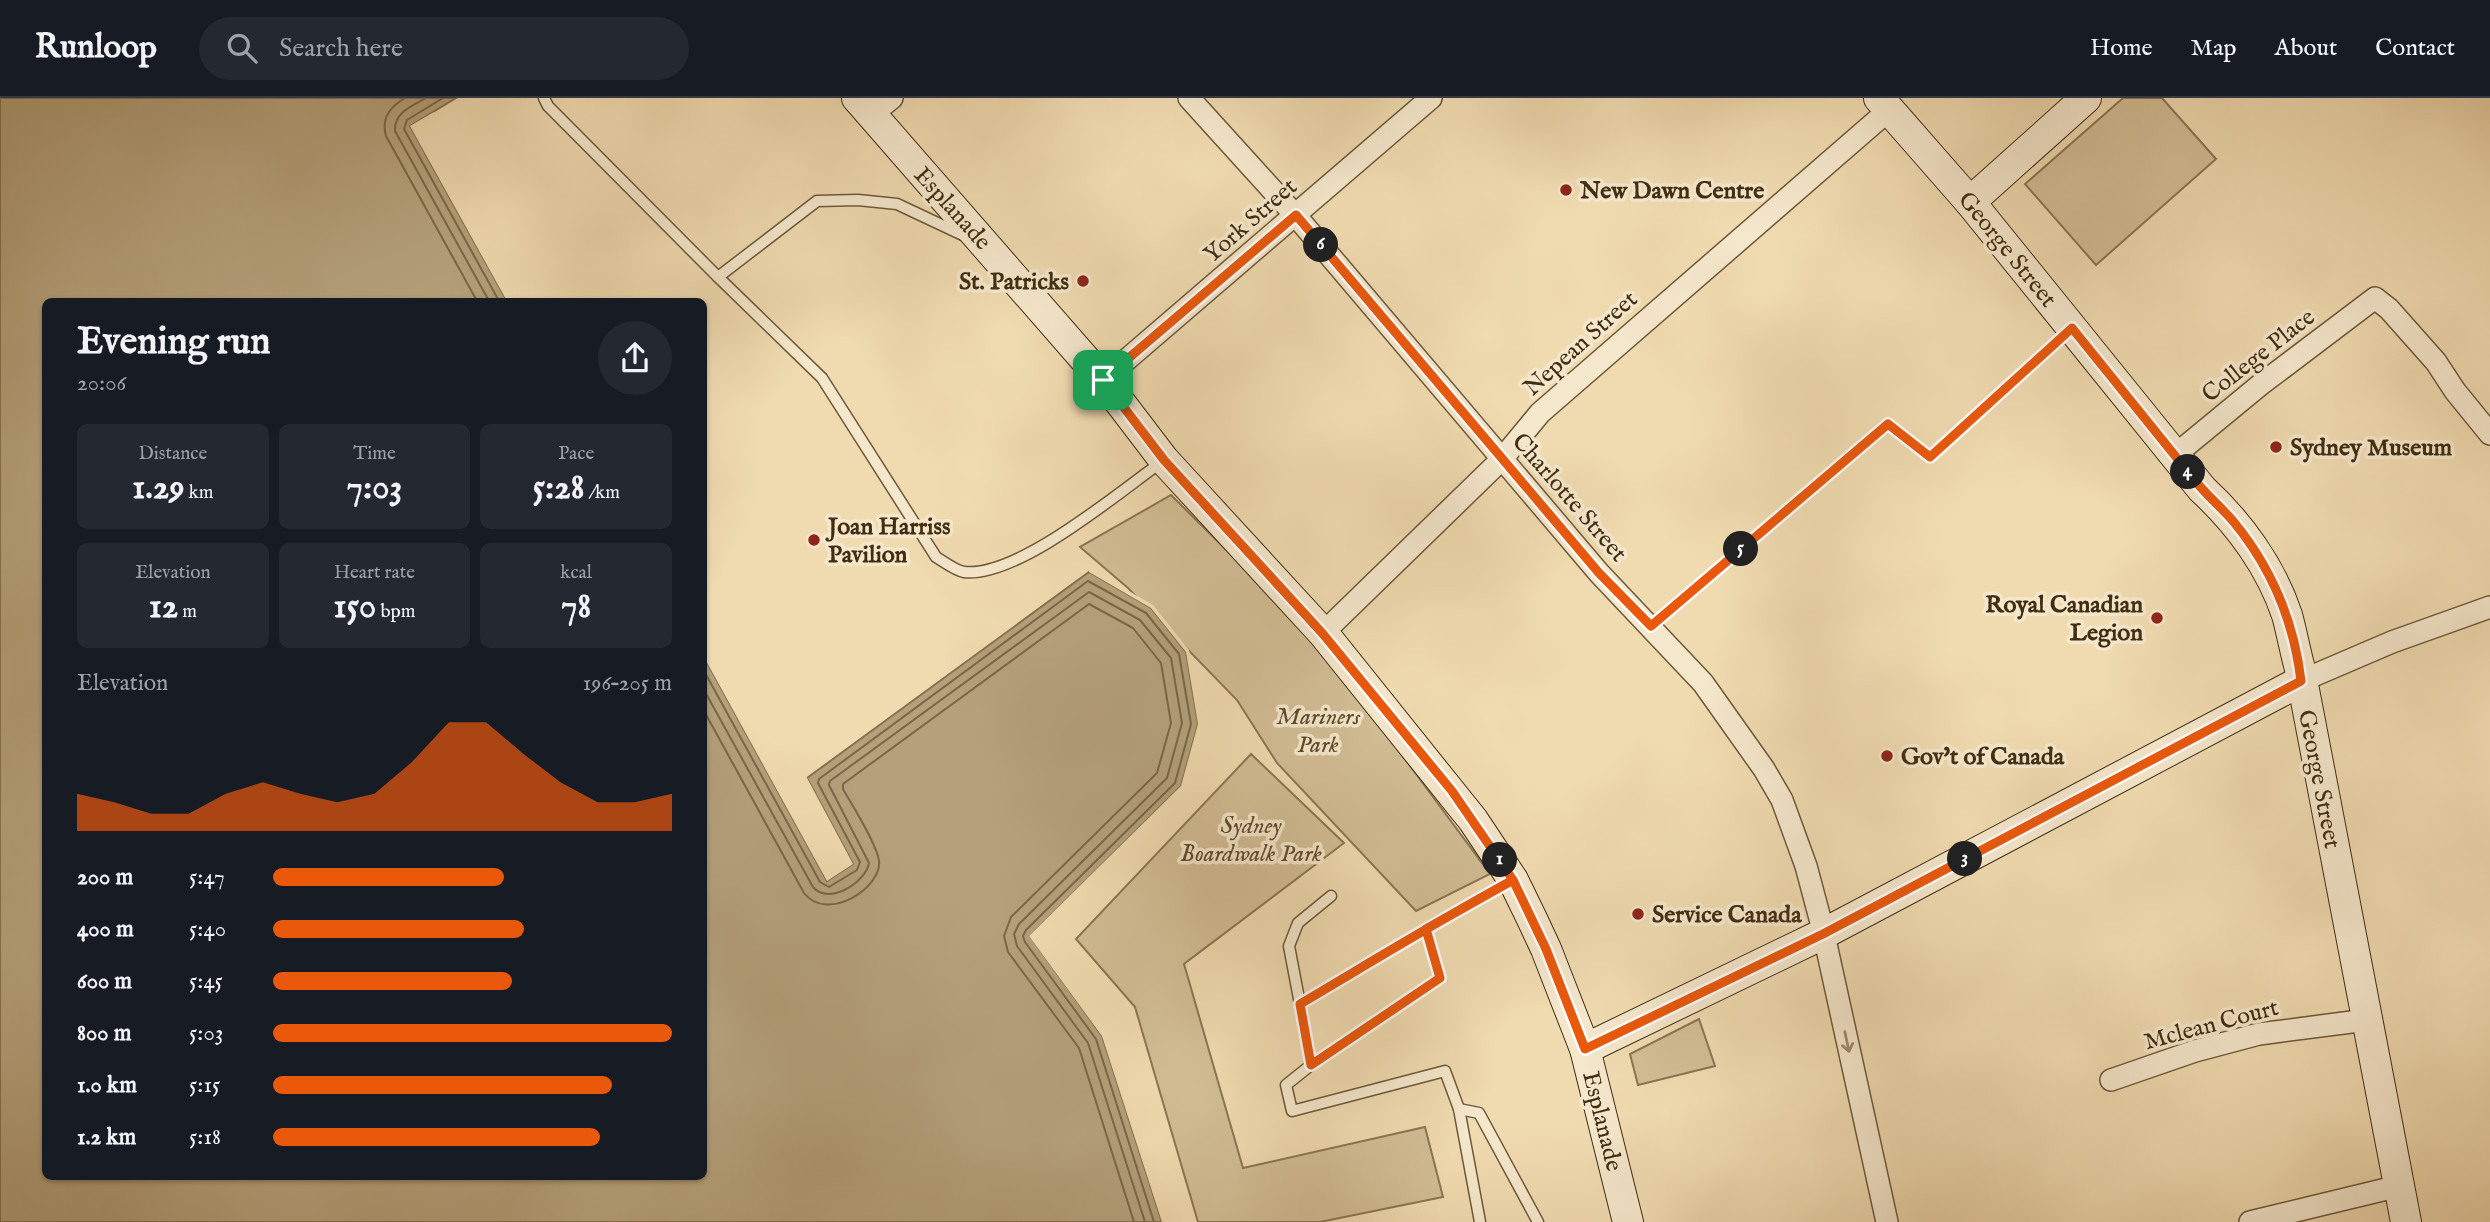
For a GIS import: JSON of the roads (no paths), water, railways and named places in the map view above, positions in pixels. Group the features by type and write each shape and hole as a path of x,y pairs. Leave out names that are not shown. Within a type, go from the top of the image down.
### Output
{"street":[{"name":"Charlotte Street","path":"1189,98 1296,215 1599,573 1703,683 1754,752 1782,800 1806,866 1887,1222"},
{"name":"York Street","path":"1103,380 1431,98"},
{"path":"1970,202 2086,98"},
{"name":"Esplanade","path":"873,104 987,246 1103,380 1164,460 1323,634 1452,791 1513,880 1546,949 1585,1049 1628,1222"},
{"name":"George Street","path":"1884,104 1970,202 2202,489 2232,521 2263,564 2287,615 2406,1222"},
{"name":"Nepean Street","path":"1323,634 1502,459 1540,412 1884,104"},
{"name":"College Place","path":"2175,456 2260,385 2375,298 2389,309 2436,362 2455,391 2490,434"},
{"path":"1585,1049 1823,934 2301,681 2392,642 2490,607"},
{"name":"Mclean Court","path":"2111,1080 2194,1051 2259,1034 2367,1020"},
{"path":"2250,1222 2399,1186"}],"lane":[{"path":"544,98 548,106 822,378 936,557 963,572 1000,568 1048,543 1164,460"},
{"path":"718,277 817,201 858,200 897,204 987,246"},
{"path":"1651,626 1888,424 1930,457 2072,328"},
{"path":"1300,1004 1513,880"},
{"path":"1311,1065 1289,946 1298,923 1331,896"},
{"path":"1426,929 1440,978 1311,1065 1286,1085 1292,1111 1445,1071 1459,1109 1480,1222"},
{"path":"1459,1109 1479,1114 1538,1222"}],"water":[{"path":"0,98 456,98 410,126 505,298 42,298 42,1180 707,1180 707,662 827,881 853,864 807,778 1089,572 1151,608 1186,652 1198,724 1181,786 1030,936 1102,1036 1162,1222 0,1222"}],"place":[{"name":"New Dawn Centre","path":"1566,190"},
{"name":"St. Patricks","path":"1083,281"},
{"name":"Sydney Museum","path":"2276,447"},
{"name":"Joan Harriss Pavilion","path":"814,540"},
{"name":"Royal Canadian Legion","path":"2157,618"},
{"name":"Gov't of Canada","path":"1887,756"},
{"name":"Service Canada","path":"1638,914"}],"park label":[{"name":"Mariners Park","path":"1318,730"},
{"name":"Sydney Boardwalk Park","path":"1251,839"}]}
